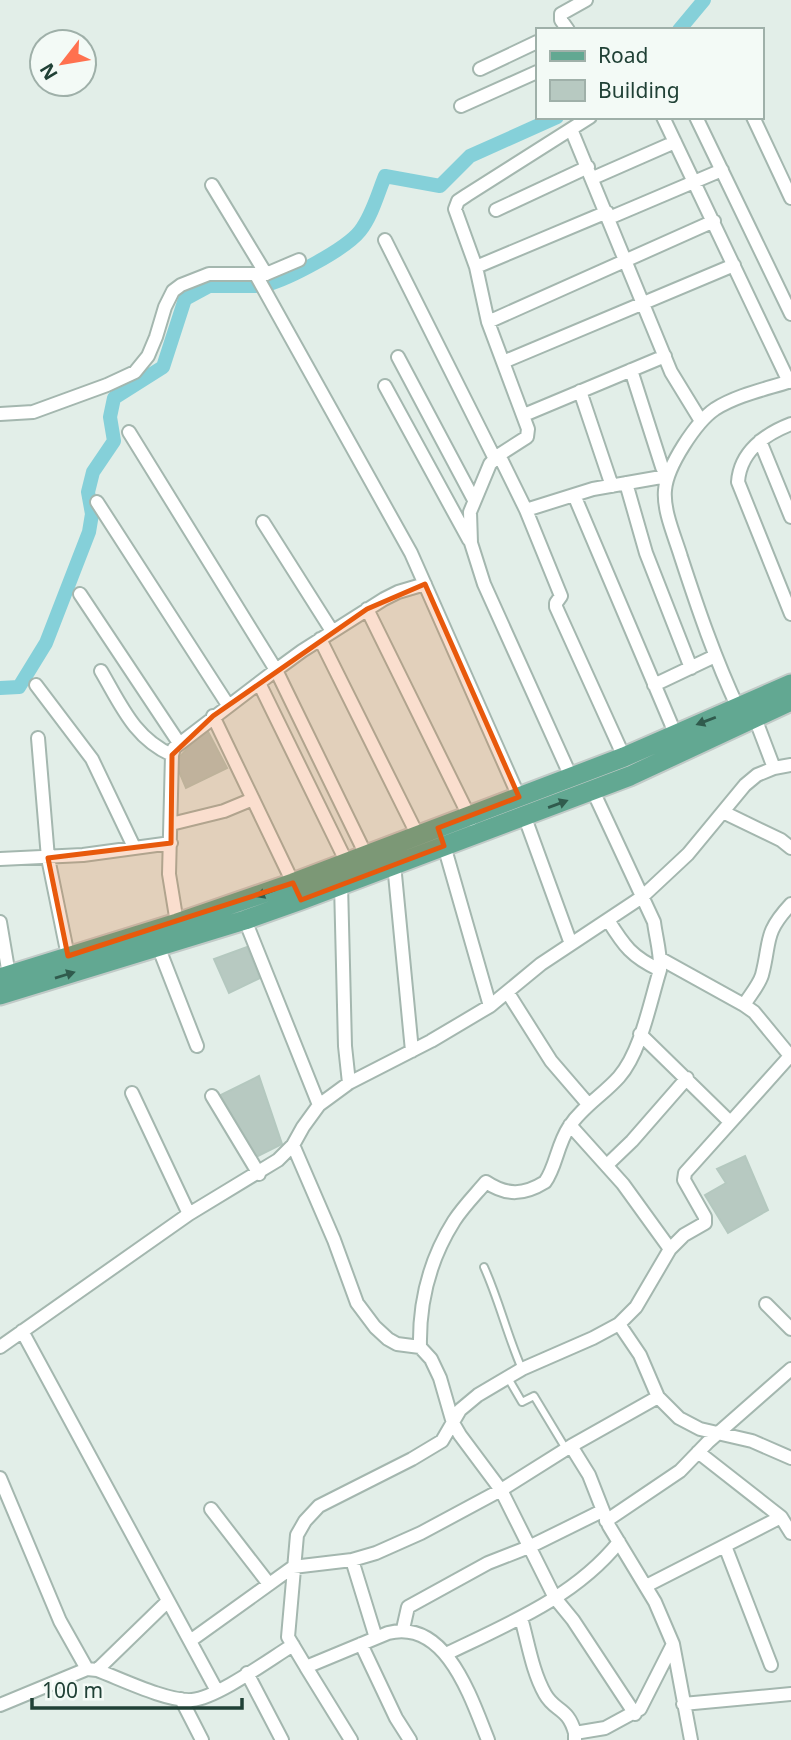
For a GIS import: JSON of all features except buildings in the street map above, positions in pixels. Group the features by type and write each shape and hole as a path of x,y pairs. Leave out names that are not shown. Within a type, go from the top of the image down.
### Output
{"main road":[{"path":"5,976 177,923 297,891 341,884 394,864 441,837 522,806 593,791 631,776 746,713 791,684"},
{"path":"522,806 571,777 624,757 675,733 791,701"},
{"path":"0,995 245,920 346,863 418,836 441,837"}],"street":[{"path":"566,28 561,14 586,0"},
{"path":"480,69 536,41"},
{"path":"461,106 536,72"},
{"path":"471,543 470,512 474,500 497,457 527,437 528,429 488,321 476,267 455,209 458,201 587,119"},
{"path":"664,119 790,382 737,399 716,409 701,421 667,476 665,502 715,656 774,768"},
{"path":"697,119 791,314"},
{"path":"754,119 791,198"},
{"path":"571,129 665,356 684,395 701,421"},
{"path":"496,210 590,172 675,142"},
{"path":"476,267 722,170"},
{"path":"212,185 411,553 522,806 570,944"},
{"path":"488,321 714,221"},
{"path":"385,240 526,510 561,596 556,607 624,757"},
{"path":"0,414 33,412 135,372 148,356 173,291 181,285 209,274 261,275 299,260"},
{"path":"503,362 734,265"},
{"path":"524,415 665,356"},
{"path":"398,357 474,500"},
{"path":"632,370 667,476"},
{"path":"385,386 471,543 484,584 571,777"},
{"path":"580,391 612,486"},
{"path":"791,424 773,431 760,441 745,456 738,471 738,482 791,614"},
{"path":"129,432 276,670 366,855"},
{"path":"760,441 791,517"},
{"path":"526,510 574,495 667,476"},
{"path":"626,483 646,553 691,668"},
{"path":"574,495 675,733"},
{"path":"97,502 228,705"},
{"path":"263,522 332,631"},
{"path":"177,923 169,874 172,755 179,743 332,631 398,592 425,584"},
{"path":"80,594 179,743"},
{"path":"367,609 473,825"},
{"path":"320,639 418,836"},
{"path":"654,685 715,656"},
{"path":"101,671 137,732 158,749 172,755"},
{"path":"259,683 346,863"},
{"path":"36,685 92,759 134,847"},
{"path":"213,716 297,891"},
{"path":"38,738 48,858 68,956"},
{"path":"0,1347 189,1214 259,1174 278,1160 293,1145 319,1105 349,1083 412,1051 490,1006 541,964 642,897 688,854 745,785 757,775 791,765"},
{"path":"420,1347 419,1316 424,1290 441,1245 455,1220 486,1182 499,1191 519,1193 545,1182 559,1143 570,1125 588,1104 621,1075 640,1034 660,965 654,922 593,791"},
{"path":"171,824 224,811 253,799"},
{"path":"723,812 781,840 791,848"},
{"path":"441,837 490,1006"},
{"path":"0,859 48,858 171,844"},
{"path":"394,864 412,1051"},
{"path":"341,884 345,1046 349,1083"},
{"path":"744,1004 761,978 766,943 774,924 791,904"},
{"path":"351,1740 288,1637 297,1535 305,1521 318,1506 436,1446 467,1404 508,1377 619,1324 636,1307 670,1249 684,1235 705,1223 705,1217 683,1177 729,1121 791,1056 744,1004 660,965 633,956 608,919"},
{"path":"245,920 319,1105"},
{"path":"0,922 5,976"},
{"path":"158,946 197,1046"},
{"path":"508,993 551,1060 588,1104"},
{"path":"640,1034 729,1121"},
{"path":"607,1165 632,1141 687,1078"},
{"path":"132,1093 189,1214"},
{"path":"212,1096 259,1174"},
{"path":"570,1125 646,1213 670,1249"},
{"path":"293,1145 358,1303 375,1327 388,1339 420,1347 431,1359 440,1378 453,1423 501,1490 555,1598 573,1620 635,1714"},
{"path":"766,1304 791,1329"},
{"path":"619,1324 640,1355 658,1397 678,1419 700,1429 752,1441 791,1458"},
{"path":"22,1331 217,1691"},
{"path":"403,1629 408,1607 488,1563 604,1516 665,1482 791,1368"},
{"path":"190,1641 293,1567 352,1560 376,1553 421,1533 501,1490 569,1447 658,1397"},
{"path":"569,1447 589,1475 604,1516 664,1619 673,1644 691,1740"},
{"path":"698,1452 788,1525"},
{"path":"0,1478 60,1621 92,1670 181,1699 203,1698 293,1645"},
{"path":"211,1508 270,1584"},
{"path":"646,1586 725,1546 788,1525"},
{"path":"446,1654 521,1618 555,1598 596,1568 619,1542"},
{"path":"725,1546 771,1665"},
{"path":"352,1560 376,1638"},
{"path":"0,1705 92,1670 168,1601"},
{"path":"521,1618 546,1696 572,1721 575,1736 605,1728 635,1714 645,1703 673,1644"},
{"path":"306,1667 403,1629 417,1631 446,1654 463,1682 488,1740"},
{"path":"361,1644 396,1718 410,1740"},
{"path":"247,1673 282,1740"},
{"path":"683,1704 791,1694"},
{"path":"181,1699 202,1740"}],"lane":[{"path":"484,1267 496,1292 522,1369"},
{"path":"508,1377 522,1402 534,1396 569,1447"}],"highlighted area":[{"path":"425,584 519,797 438,828 444,846 301,900 293,883 68,956 48,858 171,843 172,755 213,716 367,609"}],"waterway":[{"path":"681,28 704,0"},
{"path":"266,285 316,262 353,238 368,218 385,176 440,186 470,156 553,119"},
{"path":"0,688 19,687 46,643 89,532 92,514 88,492 93,472 114,441 110,417 114,398 163,367 185,299 209,286 256,286"}]}
